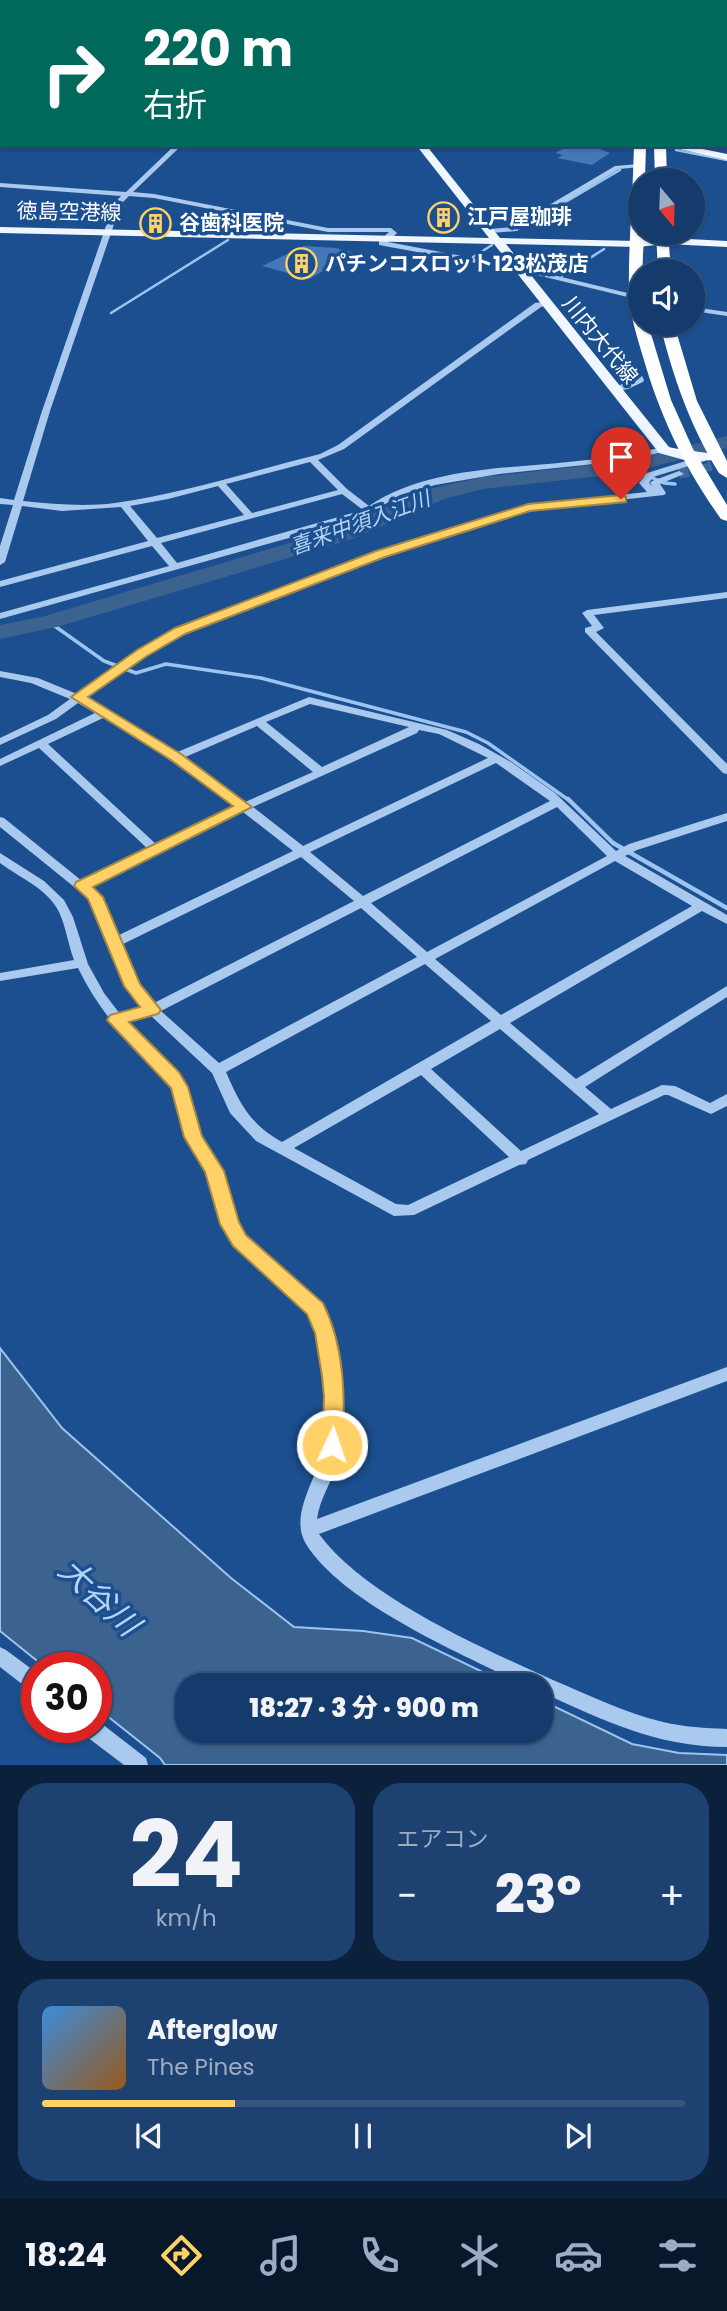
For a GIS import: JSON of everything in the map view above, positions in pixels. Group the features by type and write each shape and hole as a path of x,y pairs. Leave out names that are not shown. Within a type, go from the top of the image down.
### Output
{"highway":[{"path":"639,166 640,147"},
{"path":"660,147 661,168"},
{"path":"644,336 654,374 673,420 705,458 727,473"},
{"path":"670,336 678,373 697,418 705,458 727,516"}],"main road":[{"name":"川内大代線","path":"423,147 666,451"},
{"path":"677,147 727,157"},
{"name":"徳島空港線","path":"0,230 389,237 494,235 628,241"},
{"name":"徳島空港線","path":"705,242 727,244"},
{"path":"666,451 705,458"}],"street":[{"path":"0,562 16,503 118,202 177,147"},
{"path":"494,235 514,229 617,167 639,166"},
{"path":"0,185 125,194 199,203 328,230 391,230 393,233 382,243 520,269 628,295"},
{"path":"0,501 62,508 124,505 220,483 330,453 485,341 545,303"},
{"path":"705,311 727,314"},
{"path":"615,390 628,388 640,380 637,374"},
{"path":"0,616 370,511 391,495 417,486 666,451"},
{"path":"652,479 705,458"},
{"path":"312,459 344,491 370,511"},
{"path":"652,479 678,474"},
{"path":"0,742 52,717 131,661 180,631 227,612 284,593 381,554 465,529 478,522 548,504 582,503 661,493 652,479"},
{"path":"220,483 250,516"},
{"path":"0,584 344,491"},
{"path":"124,505 176,568"},
{"path":"727,595 587,613 599,628 589,630 727,771"},
{"path":"0,674 45,682 78,697 176,757 244,807 363,902 610,1116"},
{"path":"176,757 309,700 443,732 464,740 557,802 600,845 623,852 701,906 727,920"},
{"path":"0,763 104,713"},
{"path":"258,721 321,772"},
{"path":"82,886 244,807 413,731 415,727"},
{"path":"41,744 156,850"},
{"path":"113,943 494,759"},
{"path":"116,1020 152,1010 557,802"},
{"path":"218,1070 623,852 727,817"},
{"path":"0,821 94,897 132,986 152,1010 218,1070 235,1109 261,1137 394,1210 409,1211 521,1160 662,1090 670,1090 711,1110 727,1114"},
{"path":"0,857 49,891 62,905 81,963 116,1020 173,1077 179,1087 193,1137 214,1171 230,1224 239,1240 316,1309 332,1376 334,1431 331,1459 312,1500 309,1530 323,1554 343,1572 426,1626 473,1651 612,1715 657,1730 727,1738"},
{"path":"283,1148 701,906"},
{"path":"0,977 81,963"},
{"path":"575,1086 727,991"},
{"path":"422,1068 521,1160"},
{"path":"711,1110 727,1099"},
{"path":"309,1530 727,1374"},
{"path":"0,1656 21,1672"},
{"path":"111,1743 139,1765"}],"water":[{"name":"大谷川","path":"0,1348 62,1428 231,1578 294,1627 363,1631 412,1638 485,1673 175,1673 175,1743 553,1743 553,1706 632,1744 679,1753 727,1755 727,1765 165,1765 112,1720 112,1652 26,1652 0,1631"}],"building":[{"path":"566,147 594,147 610,153 592,165 557,158 563,155 555,153"},
{"name":"パチンコスロット123松茂店","path":"304,246 336,248 355,253 309,279 262,266"}],"waterway":[{"path":"676,150 727,160"},
{"path":"545,214 620,170"},
{"path":"111,313 228,240"},
{"path":"473,257 492,245"},
{"path":"562,276 604,249"},
{"name":"喜来中須入江川","path":"0,632 49,622 344,534 437,494 483,483 628,467 727,442"},
{"path":"628,467 664,483 675,484"},
{"path":"49,622 104,661 136,673 166,664 261,678 466,732 488,743 570,801"},
{"path":"568,799 613,843 727,908"}],"tunnel":[{"path":"704,468 727,462"},
{"path":"679,474 711,466"}],"place":[{"name":"江戸屋珈琲","path":"444,217"},
{"name":"谷歯科医院","path":"156,223"},
{"name":"パチンコスロット123松茂店","path":"302,264"}],"route":[{"path":"332,1445 332,1376 325,1333 316,1309 239,1240 230,1224 214,1171 193,1137 179,1087 173,1077 116,1020 152,1010 132,986 94,897 82,886 244,807 176,757 78,697 105,681 142,653 180,631 381,554 528,507 621,499"}]}
